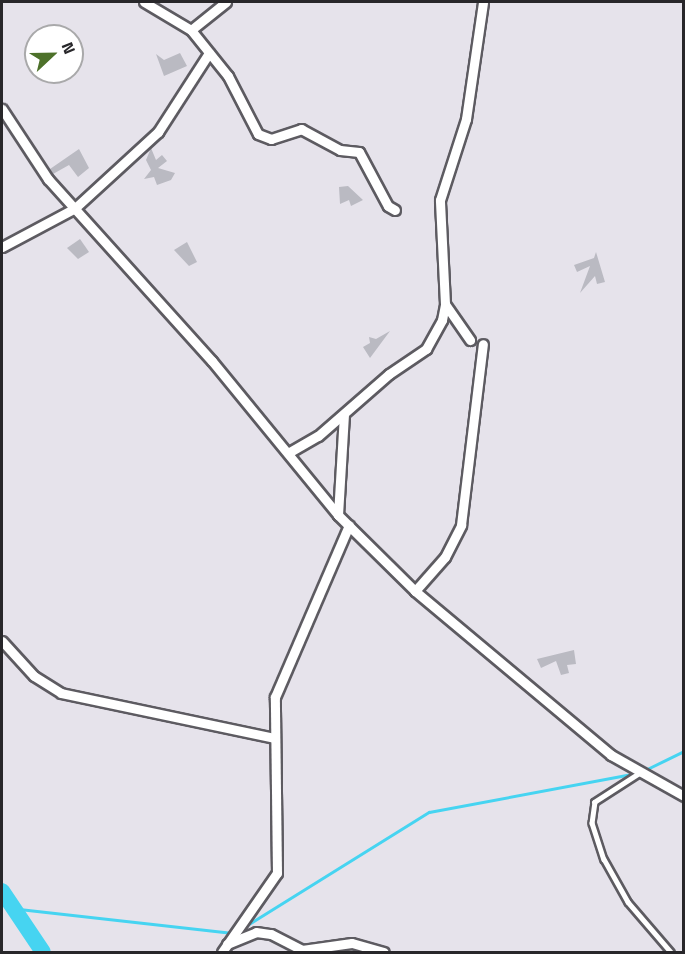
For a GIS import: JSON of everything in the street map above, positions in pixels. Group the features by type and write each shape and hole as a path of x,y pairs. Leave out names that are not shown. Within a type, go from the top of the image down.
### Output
{"street":[{"path":"144,2 191,30 244,101 258,134 271,139 301,129 339,150 359,152 388,206 395,210"},
{"path":"191,30 226,2"},
{"path":"288,453 307,444 344,415 389,374 426,349 445,304 440,200 466,119 483,2"},
{"path":"2,247 75,208 166,124 209,53"},
{"path":"2,109 48,179 288,453 339,515 415,591 611,755 684,796"},
{"path":"445,304 470,340"},
{"path":"415,591 445,557 461,525 483,344"},
{"path":"339,515 344,415"},
{"path":"225,948 277,873 273,708 280,682 349,525"},
{"path":"2,641 34,676 61,693 274,738"},
{"path":"225,948 256,932 272,934 302,950 352,943 384,952"}],"lane":[{"path":"641,772 595,802 592,823 604,859 628,902 671,952"}],"building":[{"path":"180,53 187,66 164,76 156,54 164,60"},
{"path":"151,148 156,160 162,155 167,161 158,168 175,173 171,180 157,185 154,177 144,179 151,170 146,160"},
{"path":"79,149 89,168 78,177 69,165 53,174 50,169"},
{"path":"348,186 363,200 351,206 349,200 340,204 339,187"},
{"path":"80,239 89,252 78,259 67,248"},
{"path":"187,242 197,262 189,266 174,250"},
{"path":"596,252 605,282 597,284 595,276 580,293 590,266 577,272 574,265 594,258"},
{"path":"390,331 370,358 363,347 370,343 369,337 376,339"},
{"path":"574,650 576,664 567,665 569,673 561,675 556,661 541,668 537,659"}],"waterway":[{"path":"645,770 684,751"},
{"path":"244,927 429,812 638,773"},
{"path":"2,891 43,952"},
{"path":"10,908 233,933"}]}
